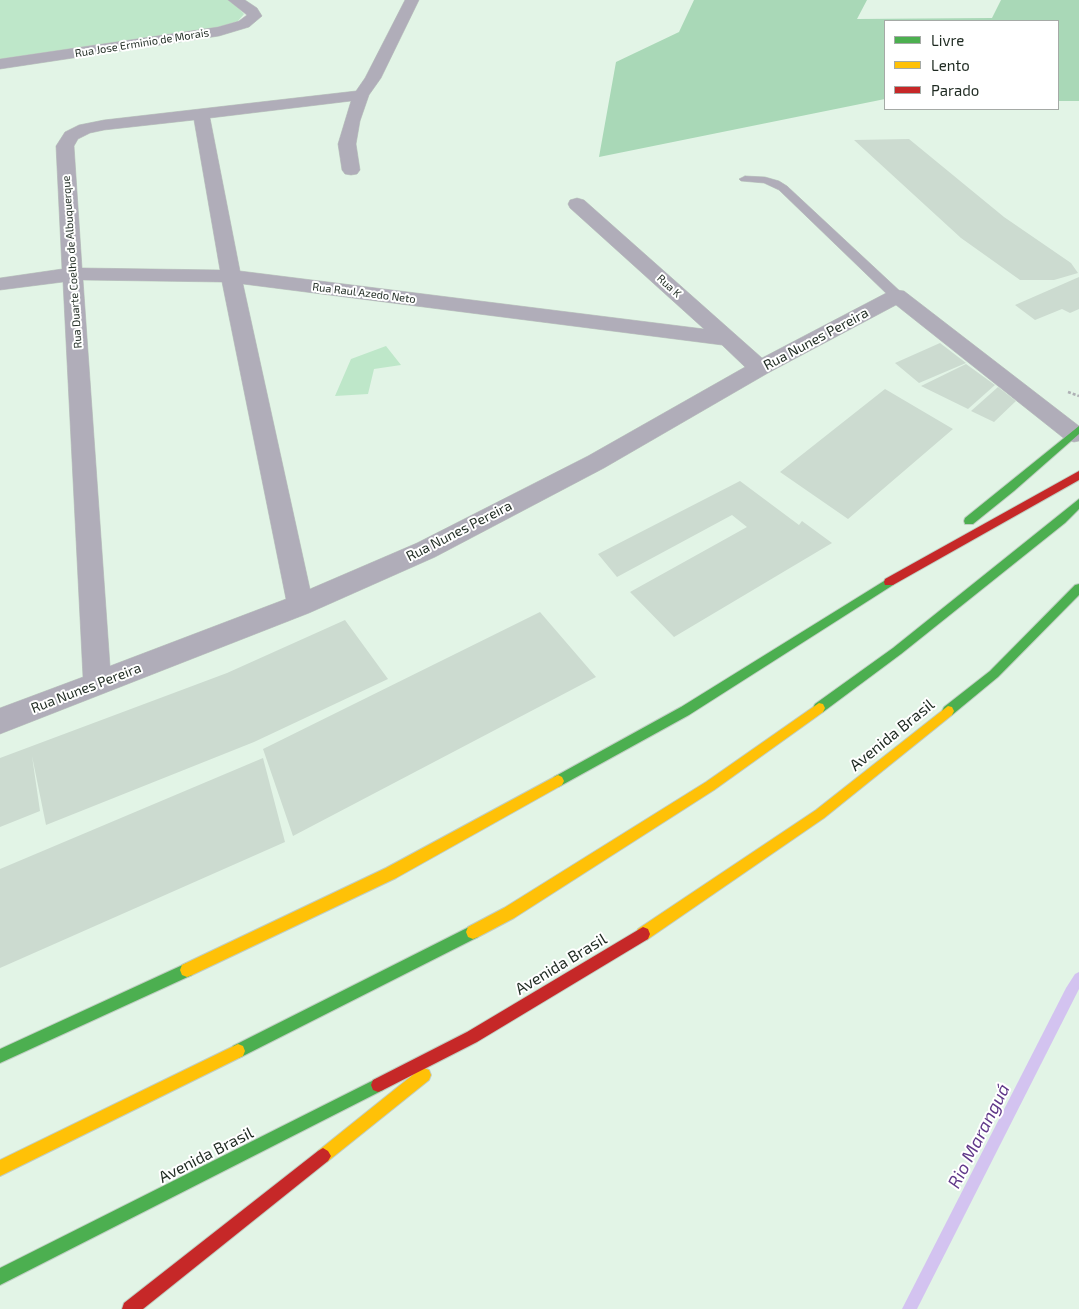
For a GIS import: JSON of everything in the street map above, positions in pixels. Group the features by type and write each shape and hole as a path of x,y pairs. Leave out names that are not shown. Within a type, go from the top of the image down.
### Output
{"highway":[{"path":"902,574 1011,488 1076,431"},
{"path":"0,1056 391,873 686,711 902,574 1079,475"},
{"path":"0,1168 280,1031 509,913 710,786 897,652 1061,520 1079,502"},
{"name":"Avenida Brasil","path":"0,1277 472,1036 650,930 820,814 994,674 1079,588"},
{"path":"130,1309 472,1036"}],"street":[{"name":"Rua Jose Erminio de Morais","path":"0,64 219,32 244,24 255,16 252,11 235,0"},
{"path":"351,170 348,144 352,121 361,95 373,78 412,0"},
{"name":"Rua Duarte Coelho de Albuquerque","path":"97,684 73,274 64,157 65,146 71,136 84,129 104,125 361,95"},
{"path":"201,114 231,276 300,605"},
{"name":"Rua K","path":"577,204 760,368"},
{"name":"Rua Raul Azedo Neto","path":"0,284 73,274 231,276 727,339"},
{"path":"897,296 1076,431"},
{"name":"Rua Nunes Pereira","path":"0,721 300,605 434,545 596,462 760,368 897,296"}],"lane":[{"path":"745,178 765,180 783,188 897,296"}],"green space":[{"path":"0,0 228,0 235,4 244,14 238,21 210,30 0,61"},
{"path":"694,0 867,0 857,19 992,18 1001,0 1079,0 1079,101 1059,101 1059,20 884,20 884,99 599,157 616,62 679,32"},
{"path":"386,346 401,365 374,369 368,394 335,396 351,359"}],"building":[{"path":"909,139 1004,217 1071,263 1078,273 1054,280 1020,280 961,238 854,140"},
{"path":"1079,277 1079,309 1070,313 1062,309 1035,320 1015,305"},
{"path":"940,343 966,363 919,383 895,363"},
{"path":"966,364 995,385 968,409 921,386"},
{"path":"998,387 1016,401 994,422 971,411"},
{"path":"885,389 953,429 848,519 780,472"},
{"path":"740,481 799,525 802,521 832,543 674,637 630,592 747,527 732,515 617,577 598,554"},
{"path":"540,612 596,677 293,836 263,749"},
{"path":"345,620 388,679 254,742 46,825 32,756 40,811 0,827 0,758 227,673"},
{"path":"263,758 285,842 0,968 0,869"}],"waterway":[{"name":"Rio Maranguá","path":"909,1309 1070,992 1079,978"}],"traffic: fast":[{"path":"969,521 1011,488 1079,429"},
{"path":"819,708 897,651 1061,520 1079,503"},
{"path":"558,781 685,711 889,582"},
{"path":"948,711 994,674 1079,588"},
{"path":"238,1051 473,932"},
{"path":"0,1056 187,970"},
{"path":"0,1277 378,1085"}],"traffic: slow":[{"path":"473,932 509,913 710,786 819,708"},
{"path":"643,934 820,814 948,711"},
{"path":"187,970 391,873 558,781"},
{"path":"0,1168 238,1051"},
{"path":"323,1156 424,1075"}],"traffic: jam":[{"path":"889,582 1079,475"},
{"path":"378,1085 472,1037 643,934"},
{"path":"130,1309 323,1156"}]}
